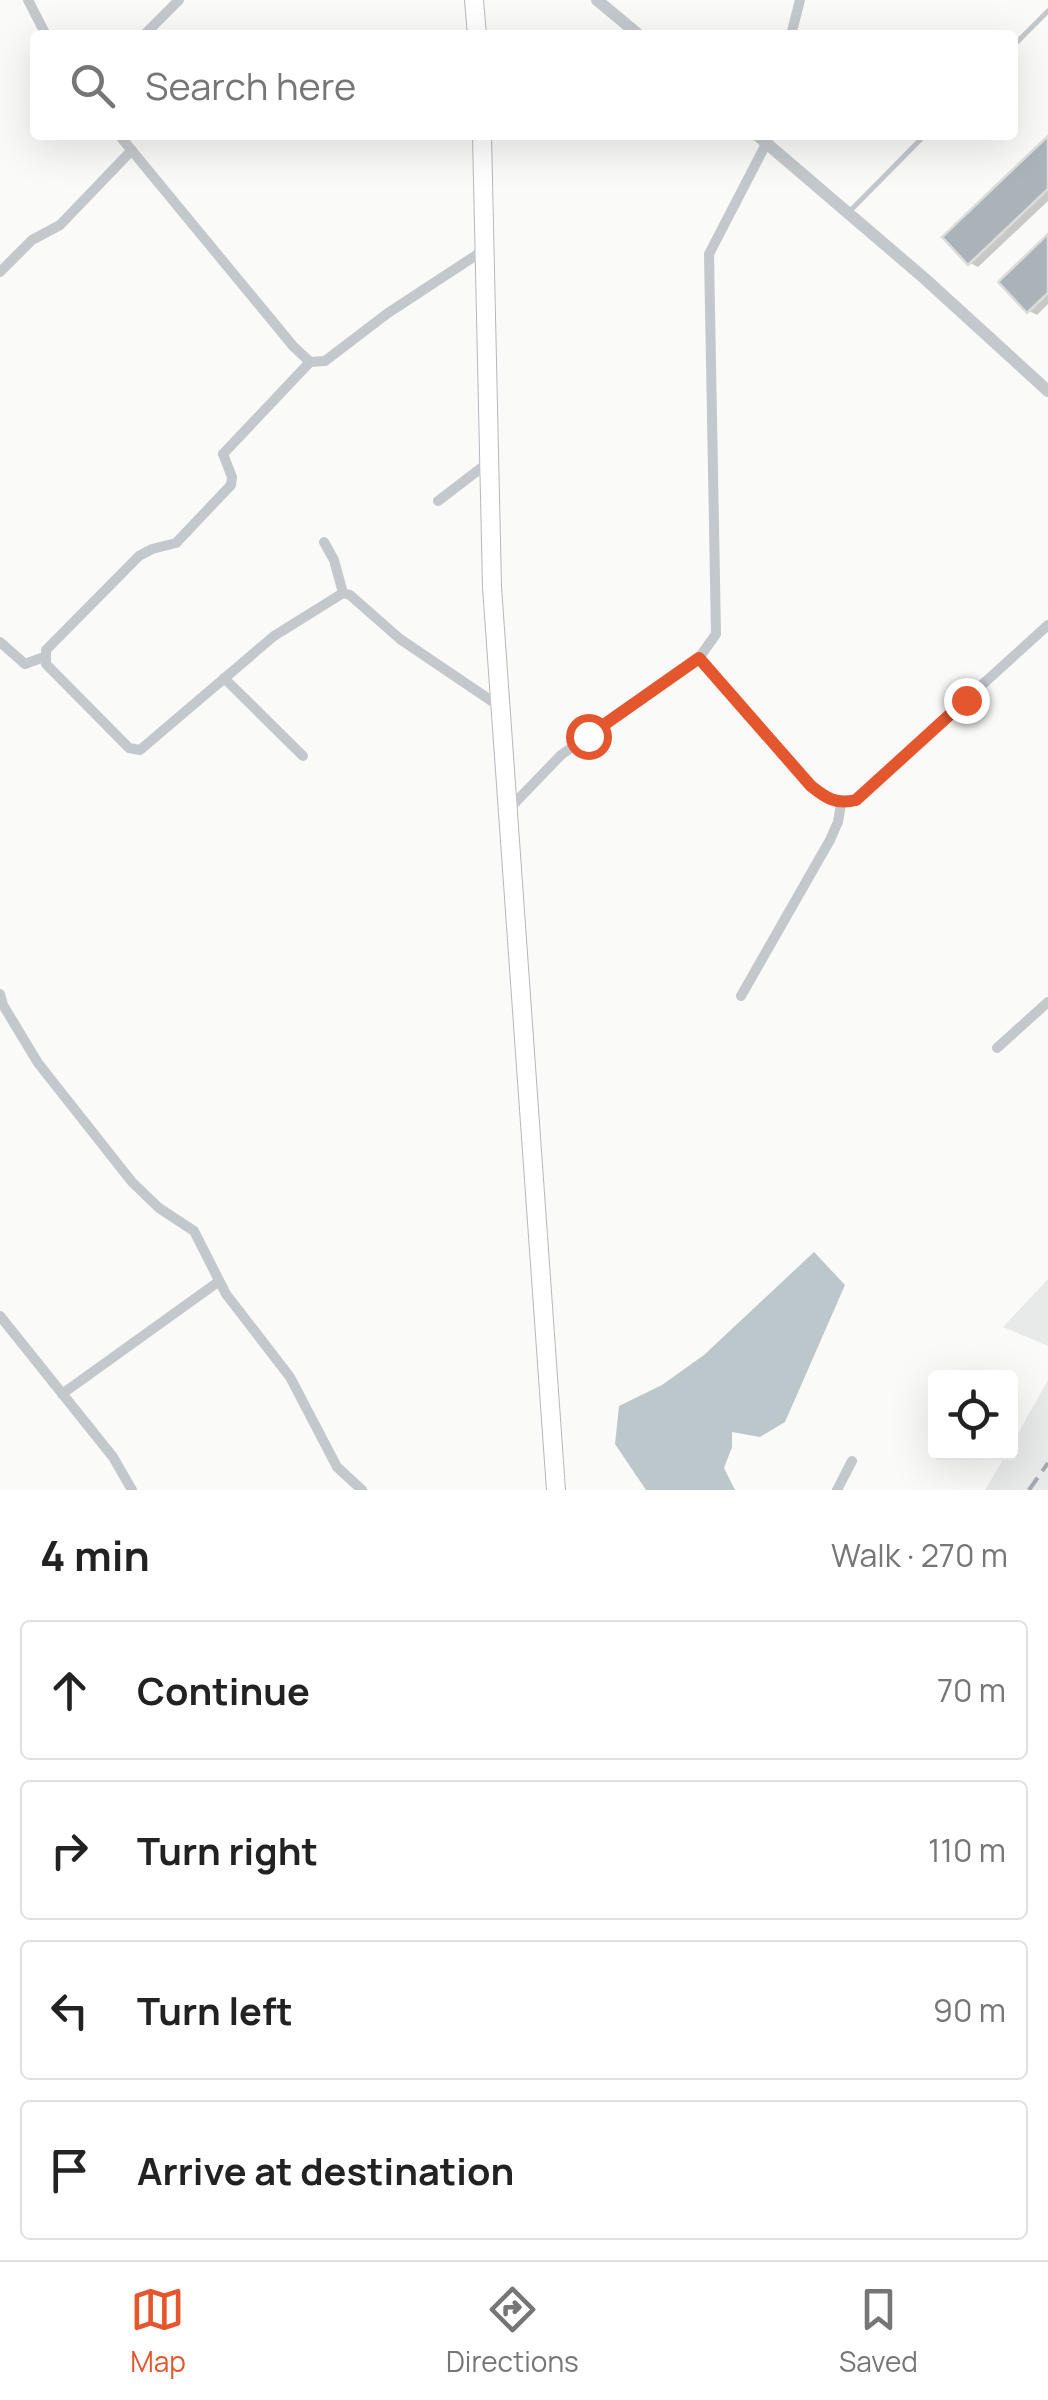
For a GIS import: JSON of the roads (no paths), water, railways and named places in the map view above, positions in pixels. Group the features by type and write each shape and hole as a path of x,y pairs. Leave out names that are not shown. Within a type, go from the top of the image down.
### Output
{"highway":[{"path":"474,0 477,30"},
{"path":"482,140 492,588 556,1490"}],"street":[{"path":"28,0 43,30"},
{"path":"149,30 178,0"},
{"path":"597,0 633,30"},
{"path":"792,30 800,0"},
{"path":"123,140 310,362"},
{"path":"509,809 560,755 699,658 716,634 708,254 761,140"},
{"path":"762,140 938,290 1048,391"},
{"path":"0,272 32,240 60,225 132,150"},
{"path":"484,250 324,361 310,362 223,454 232,477 231,486 176,544 139,556 44,656 46,664 134,751 140,750 274,636 343,593 400,639 500,706"},
{"path":"438,501 490,461"},
{"path":"324,542 334,560 343,593"},
{"path":"699,658 811,786 825,798 842,804 856,800 1048,626"},
{"path":"0,642 25,664 44,656"},
{"path":"224,678 303,756"},
{"path":"741,996 830,840 842,804"},
{"path":"1,1002 38,1063 132,1182 159,1208 194,1231 218,1282 290,1377 337,1467 362,1490"},
{"path":"997,1048 1048,1002"},
{"path":"62,1394 218,1282"},
{"path":"0,1316 113,1457 132,1490"},
{"path":"837,1490 852,1461"}],"lane":[{"path":"1018,41 1048,11"},
{"path":"847,214 920,140"}],"railway":[{"path":"1029,1490 1048,1463"}]}
